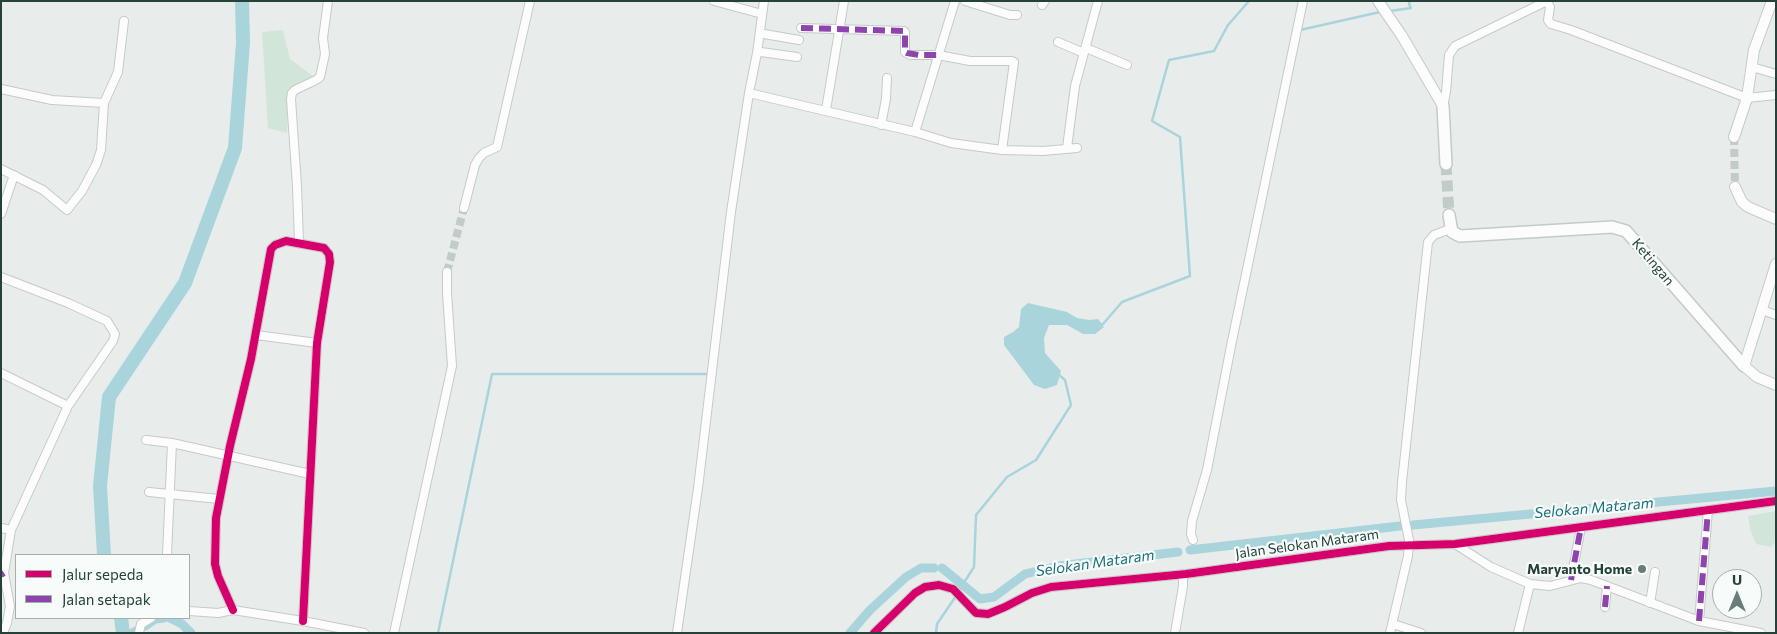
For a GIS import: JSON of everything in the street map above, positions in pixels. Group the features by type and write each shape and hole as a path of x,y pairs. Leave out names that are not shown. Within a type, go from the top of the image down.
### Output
{"main road":[{"path":"1443,106 1446,164"},
{"path":"1449,215 1450,229"},
{"name":"Ketingan","path":"1450,229 1455,235 1465,237 1612,227 1626,231 1744,366"}],"street":[{"path":"298,243 297,186 291,99 292,93 295,90 320,77 325,54 323,38 328,1"},
{"path":"464,208 475,165 484,153 497,147 530,1"},
{"path":"714,1 762,14"},
{"path":"677,633 698,488 731,212 764,1"},
{"path":"826,110 844,1"},
{"path":"914,132 955,1"},
{"path":"965,1 1010,15 1017,15"},
{"path":"1067,148 1075,86 1098,1"},
{"path":"1193,540 1191,534 1192,521 1207,470 1225,374 1303,1"},
{"path":"1378,1 1402,36 1443,106"},
{"path":"1443,106 1449,55 1456,46 1547,1 1550,7 1548,20 1551,24 1747,98 1776,95"},
{"path":"1734,137 1747,98 1754,50 1772,1"},
{"path":"1,169 43,190 67,210 82,191 96,165 101,150 104,103 118,72 124,21"},
{"path":"801,28 904,31 906,32 905,52 907,53 938,55 970,61 1009,60 1014,62 1002,150"},
{"path":"764,34 799,40"},
{"path":"1058,42 1127,65"},
{"path":"761,52 797,57"},
{"path":"1752,67 1776,74"},
{"path":"881,125 887,78"},
{"path":"1,89 52,100 104,103"},
{"path":"749,93 826,110 951,143 1002,150 1043,151 1077,148"},
{"path":"1,214 14,175"},
{"path":"1735,187 1742,202 1748,207 1776,219"},
{"path":"1390,633 1408,556 1408,542 1401,500 1402,474 1428,242 1434,236 1450,229"},
{"path":"233,610 218,576 215,564 214,538 219,498 256,335 262,291 271,249 280,242 286,241 324,248 329,254 330,262 317,343 303,621"},
{"path":"1744,366 1776,264"},
{"path":"394,633 452,366 447,272"},
{"path":"1,277 85,310 107,321 115,334 114,341 68,406 11,530 3,574 10,606 3,633"},
{"path":"1762,310 1776,315"},
{"path":"256,335 317,343"},
{"name":"Ketingan","path":"1744,366 1757,377 1776,385"},
{"path":"1,373 68,406"},
{"path":"146,440 172,442 310,474"},
{"path":"167,554 172,442"},
{"path":"149,492 219,498"},
{"name":"Jalan Selokan Mataram","path":"874,633 915,593 925,587 939,585 953,589 962,596 972,610 988,614 1032,593 1051,587 1183,574 1408,542 1455,544 1776,501"},
{"path":"1698,621 1708,510"},
{"path":"1571,580 1581,527"},
{"path":"1,528 11,530"},
{"path":"1455,544 1491,567 1530,584 1550,586 1581,578 1608,586 1698,621 1762,633"},
{"path":"1650,603 1655,572"},
{"path":"1175,633 1183,586 1183,574"},
{"path":"1518,633 1530,584"},
{"path":"1605,607 1608,586"},
{"path":"190,611 218,613 233,610 364,633"},
{"path":"139,633 141,624 149,619"},
{"path":"1393,624 1421,633"}],"green space":[{"path":"283,30 290,59 313,76 288,89 287,133 268,128 262,32"},
{"path":"1776,511 1776,541 1771,547 1756,544 1750,529 1748,516"}],"water":[{"path":"1028,303 1067,312 1077,318 1098,319 1104,327 1095,334 1083,334 1067,325 1049,325 1044,338 1045,353 1061,371 1057,385 1045,389 1034,385 1004,345 1004,337 1019,327 1021,309"}],"waterway":[{"path":"104,554 100,486 109,397 185,283 235,148 243,43 242,1"},
{"path":"1098,324 1103,324 1122,302 1190,276 1180,137 1152,121 1169,60 1214,51 1228,25 1249,1"},
{"path":"1390,11 1411,8 1410,1"},
{"path":"1300,30 1380,12"},
{"path":"438,633 492,374 707,374"},
{"path":"965,581 974,567 976,515 1007,477 1036,460 1071,405 1065,380 1059,375"},
{"name":"Selokan Mataram","path":"1413,525 1776,491"},
{"name":"Selokan Mataram","path":"1190,550 1400,526"},
{"name":"Selokan Mataram","path":"942,568 980,599 994,597 1025,574 1058,566 1178,552"},
{"name":"Selokan Mataram","path":"850,633 870,610 906,577 921,568 934,568"},
{"path":"936,633 937,624 956,596"},
{"path":"121,619 123,633"},
{"name":"Selokan Mataram","path":"145,626 155,619"},
{"name":"Selokan Mataram","path":"172,619 182,624 191,633"},
{"name":"Selokan Mataram","path":"132,633 136,631"}],"tunnel":[{"path":"1734,137 1735,187"},
{"path":"1446,164 1449,215"},
{"path":"447,272 464,208"}],"marked path":[{"path":"801,28 904,31 905,52 919,55 938,55"},
{"path":"1699,621 1708,510"},
{"path":"1571,580 1581,527"},
{"path":"1605,607 1607,586"}],"cycle path":[{"path":"233,610 218,576 215,564 216,518 230,446 251,359 271,249 275,245 286,241 324,248 329,254 330,262 317,343 303,621"},
{"path":"874,633 915,593 925,587 939,585 953,589 976,613 988,614 1032,593 1051,587 1186,574 1389,546 1455,544 1776,501"}],"place":[{"name":"Maryanto Home","path":"1642,569"}]}
